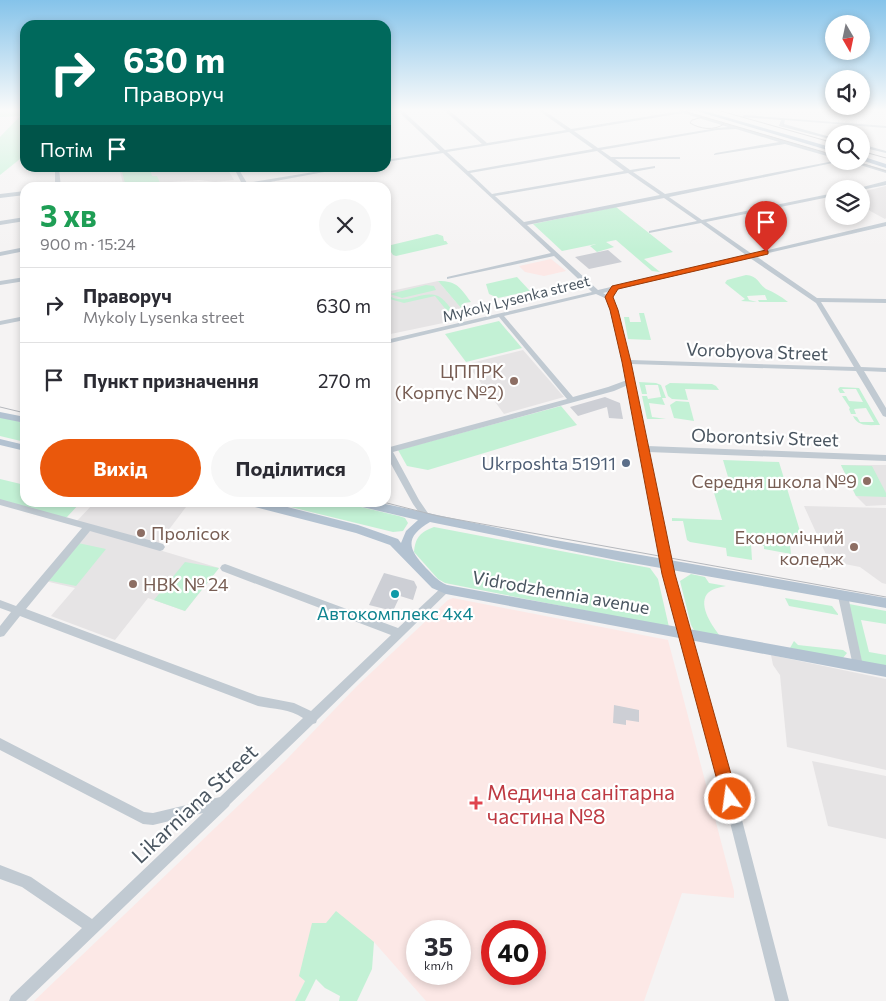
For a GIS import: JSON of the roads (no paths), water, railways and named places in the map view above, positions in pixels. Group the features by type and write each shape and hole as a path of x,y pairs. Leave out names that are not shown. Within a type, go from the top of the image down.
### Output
{"main road":[{"path":"870,161 886,166"},
{"path":"0,415 20,419"},
{"path":"0,442 20,447"},
{"name":"Vidrodzhennia avenue","path":"270,507 376,535 394,542 436,585 446,589 886,672"},
{"path":"379,507 428,519 668,566 886,604"},
{"path":"412,561 406,549 406,539 413,528 428,519"}],"street":[{"path":"391,160 410,157"},
{"path":"450,157 596,292 609,297 627,362 643,449 684,633 716,743 782,1001"},
{"path":"468,172 557,157"},
{"path":"609,158 678,158"},
{"path":"609,158 816,300 886,414"},
{"path":"524,224 825,164"},
{"path":"493,195 653,167"},
{"path":"870,167 886,172"},
{"path":"268,182 322,172"},
{"path":"870,186 886,182"},
{"path":"0,196 20,194"},
{"path":"651,232 825,196"},
{"path":"0,223 20,220"},
{"name":"Mykoly Lysenka street","path":"391,341 886,224"},
{"path":"0,254 20,250"},
{"path":"449,278 555,254"},
{"path":"0,283 20,279"},
{"path":"609,297 614,288"},
{"path":"816,300 886,301"},
{"path":"500,315 572,400"},
{"path":"0,323 20,319"},
{"name":"Vorobyova Street","path":"627,362 886,370"},
{"path":"611,389 630,380"},
{"path":"391,447 611,389 624,387 634,395"},
{"name":"Oborontsiv Street","path":"643,449 886,458"},
{"path":"391,455 416,502 428,519"},
{"path":"0,502 160,546"},
{"path":"0,634 88,527"},
{"path":"225,568 398,632"},
{"name":"Likarniana Street","path":"16,1001 365,668 398,632 446,589"},
{"path":"843,596 858,666"},
{"path":"0,604 258,701 292,707 306,712 312,719"},
{"path":"0,744 143,818 153,819 225,802"},
{"path":"0,872 26,882 92,927"}],"tram line":[{"path":"870,166 886,171"},
{"path":"0,407 20,412"},
{"path":"391,504 438,516 886,597"}],"railway":[{"path":"881,157 886,158"}],"place":[{"name":"ЦППРК (Корпус №2)","path":"514,381"},
{"name":"Ukrposhta 51911","path":"626,463"},
{"name":"Середня школа №9","path":"867,481"},
{"name":"Пролісок","path":"141,533"},
{"name":"Економічний коледж","path":"854,547"},
{"name":"НВК № 24","path":"133,584"},
{"name":"Автокомплекс 4x4","path":"395,594"},
{"name":"Медична санітарна частина №8","path":"476,803"}]}
